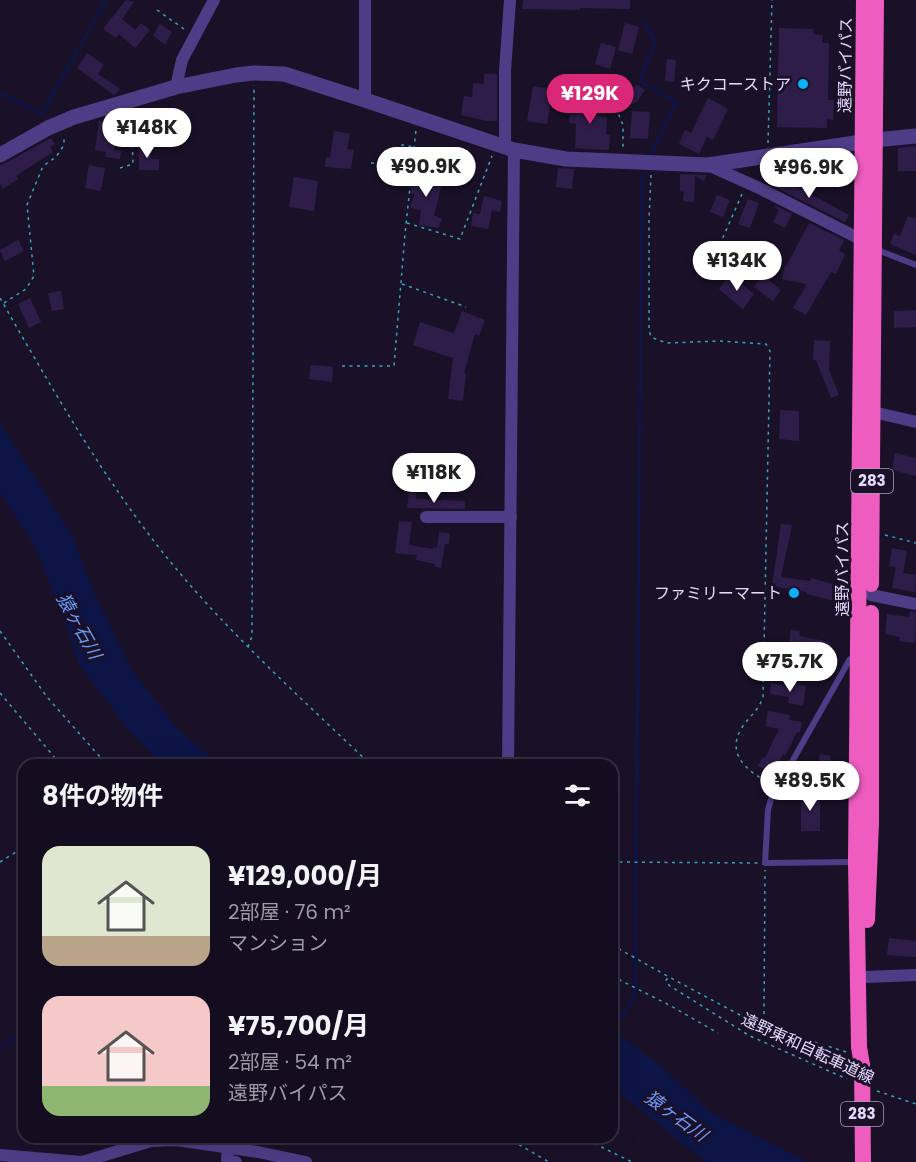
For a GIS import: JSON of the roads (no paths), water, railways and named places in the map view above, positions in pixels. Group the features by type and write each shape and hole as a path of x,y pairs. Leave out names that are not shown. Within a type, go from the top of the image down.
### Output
{"highway":[{"name":"遠野バイパス","path":"864,0 869,141"},
{"name":"遠野バイパス","path":"863,1162 856,862 869,141 876,0"},
{"name":"遠野バイパス","path":"861,1061 871,823 873,412 868,245"}],"street":[{"path":"176,87 182,60 214,0"},
{"path":"365,0 365,100"},
{"path":"508,759 511,517 505,71 510,0"},
{"path":"0,155 48,128 131,100 176,87 254,73 284,75 505,147 566,159 708,165 916,136"},
{"path":"708,165 747,182 868,245"},
{"path":"873,412 916,422"},
{"path":"426,517 511,517"},
{"path":"871,595 916,604"},
{"path":"865,977 916,975"},
{"path":"0,1155 82,1162 144,1143"},
{"path":"198,1143 306,1162"},
{"path":"228,1147 227,1160 236,1162"}],"lane":[{"path":"868,245 916,265"},
{"path":"856,862 765,863 768,810 771,800 850,659 859,656"}],"water":[{"name":"猿ヶ石川","path":"0,423 73,537 94,593 133,672 178,729 213,759 156,759 126,727 79,664 60,608 35,547 0,492"},
{"name":"猿ヶ石川","path":"618,1034 661,1066 710,1112 808,1162 706,1162 618,1092"}],"waterway":[{"path":"0,93 42,114 106,0"},
{"path":"642,19 655,41 640,81 676,102 650,156"},
{"path":"618,1025 635,995 642,174"},
{"path":"0,1047 18,1036"}],"place":[{"name":"キクコーストア","path":"803,84"},
{"name":"ファミリーマート","path":"794,593"}]}
